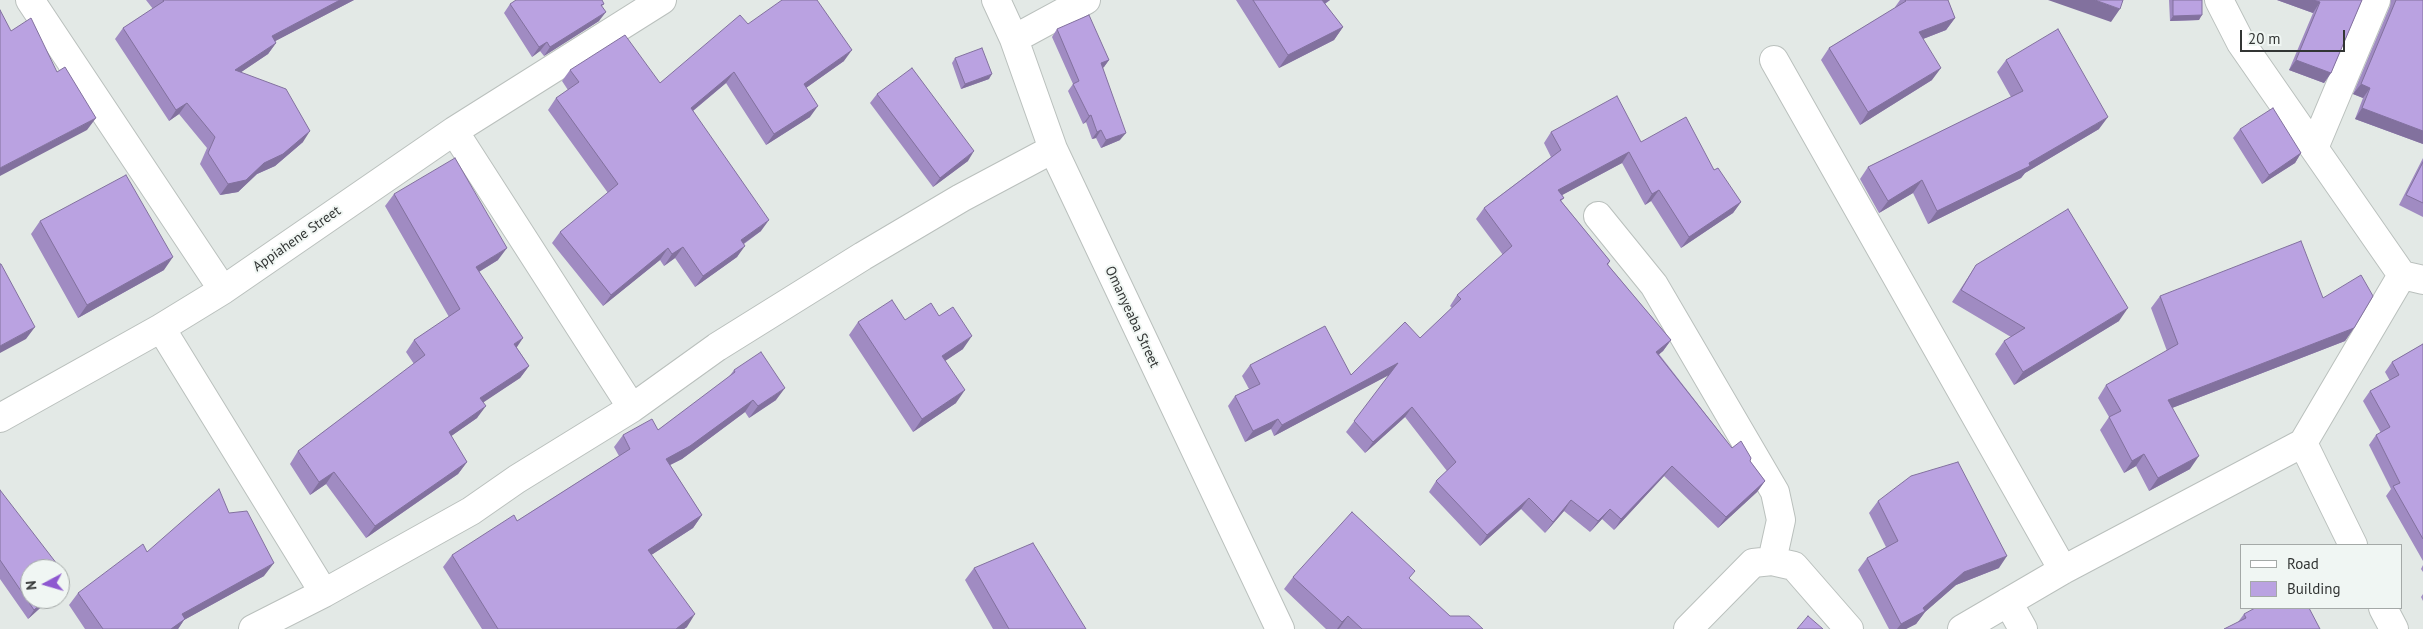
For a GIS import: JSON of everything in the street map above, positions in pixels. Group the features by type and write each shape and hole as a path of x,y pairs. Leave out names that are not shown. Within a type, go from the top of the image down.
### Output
{"street":[{"path":"30,0 223,290"},
{"name":"Appiahene Street","path":"0,418 161,328 223,290 454,131 662,0"},
{"name":"Omanyeaba Street","path":"996,0 1014,39 1053,149 1280,629"},
{"path":"1014,39 1086,0"},
{"path":"1962,629 2063,570 2303,443 2413,278 2314,148 2241,43 2218,0"},
{"path":"2314,148 2376,0"},
{"path":"1774,60 2063,570"},
{"path":"454,131 632,408"},
{"path":"253,629 324,593 472,511 517,479 632,408 717,347 863,256 961,198 1053,149"},
{"path":"1598,216 1654,285 1776,492 1781,520 1772,562"},
{"path":"161,328 324,593"},
{"path":"2303,443 2353,544"},
{"path":"1688,629 1753,564 1772,562 1794,566 1849,629"},
{"path":"2008,602 2023,629"},
{"path":"2384,609 2394,629"}],"building":[{"path":"163,0 340,0 272,36 276,43 235,70 286,89 310,131 283,154 264,163 246,180 228,184 208,153 215,137 187,103 176,110 123,28"},
{"path":"516,0 602,0 604,4 601,5 606,12 550,47 547,42 539,47 510,4"},
{"path":"782,0 817,0 852,50 804,84 818,106 774,134 734,72 691,108 769,220 741,240 745,246 703,276 683,247 672,254 668,248 611,295 560,232 618,184 556,98 579,82 570,70 625,35 660,83 740,15 748,24"},
{"path":"1253,0 1322,0 1343,27 1288,55"},
{"path":"1905,0 1948,0 1955,18 1919,32 1941,68 1868,112 1829,48"},
{"path":"2095,0 2123,0 2120,9"},
{"path":"2173,0 2202,0 2202,15 2173,16"},
{"path":"2313,0 2362,0 2331,73 2296,60 2320,2"},
{"path":"2396,0 2423,0 2423,131 2362,108 2370,88 2361,84"},
{"path":"0,10 11,31 31,18 57,72 65,67 96,118 0,168"},
{"path":"1089,15 1109,60 1101,63 1126,133 1106,140 1101,130 1097,132 1091,115 1089,116 1073,84 1079,81 1057,29"},
{"path":"2058,29 2108,117 2029,163 2030,166 1937,211 1922,180 1888,201 1868,167 2023,91 2006,60"},
{"path":"982,48 992,74 965,84 955,58"},
{"path":"912,68 974,151 940,178 877,94"},
{"path":"1617,96 1641,142 1686,117 1714,170 1718,168 1741,202 1689,237 1659,190 1652,194 1629,152 1558,190 1564,198 1560,200 1610,261 1607,264 1671,340 1656,352 1732,448 1741,441 1751,458 1750,461 1765,481 1726,517 1672,466 1621,519 1610,509 1598,521 1571,500 1553,522 1529,498 1487,535 1436,481 1456,462 1412,407 1373,442 1354,421 1398,363 1282,425 1278,419 1253,431 1235,396 1260,384 1250,365 1325,326 1351,375 1405,322 1420,338 1461,299 1457,295 1512,246 1484,208 1561,150 1551,132"},
{"path":"2273,108 2301,153 2269,175 2240,129"},
{"path":"455,158 507,248 476,267 523,338 514,344 529,366 480,398 486,406 449,432 467,462 375,526 334,472 319,482 298,451 425,355 414,340 460,309 394,194"},
{"path":"2423,162 2423,203 2406,195"},
{"path":"126,175 173,257 87,305 40,221"},
{"path":"2068,209 2128,308 2023,372 2004,341 2025,328 1961,290 1976,265"},
{"path":"2301,241 2323,298 2361,275 2373,296 2354,328 2168,400 2199,456 2158,478 2144,454 2132,461 2109,417 2121,411 2106,385 2178,344 2160,296"},
{"path":"0,264 35,327 0,346"},
{"path":"892,300 905,320 931,303 939,316 953,307 972,336 942,356 965,390 922,419 858,322"},
{"path":"2423,344 2423,539 2393,486 2400,483 2376,435 2390,427 2370,391 2399,375 2392,362"},
{"path":"761,352 785,388 758,406 753,400 690,446 666,459 702,515 648,550 695,614 676,629 498,629 452,555 514,515 517,521 630,449 623,435 652,419 658,430 735,372 734,370"},
{"path":"1958,462 2007,556 1964,572 1923,608 1925,611 1901,624 1867,558 1898,541 1878,501 1911,476"},
{"path":"219,489 229,513 247,511 274,563 182,614 185,619 171,629 103,629 78,593 143,544 147,552"},
{"path":"0,490 53,559 20,559 20,589 0,560"},
{"path":"1352,512 1415,571 1409,578 1450,616 1469,616 1483,629 1362,629 1348,616 1342,622 1293,577"},
{"path":"1033,543 1086,629 1009,629 974,568"},
{"path":"2253,609 2310,609 2320,629 2224,629 2246,618 2244,614"},
{"path":"1808,616 1823,629 1797,629"}]}
